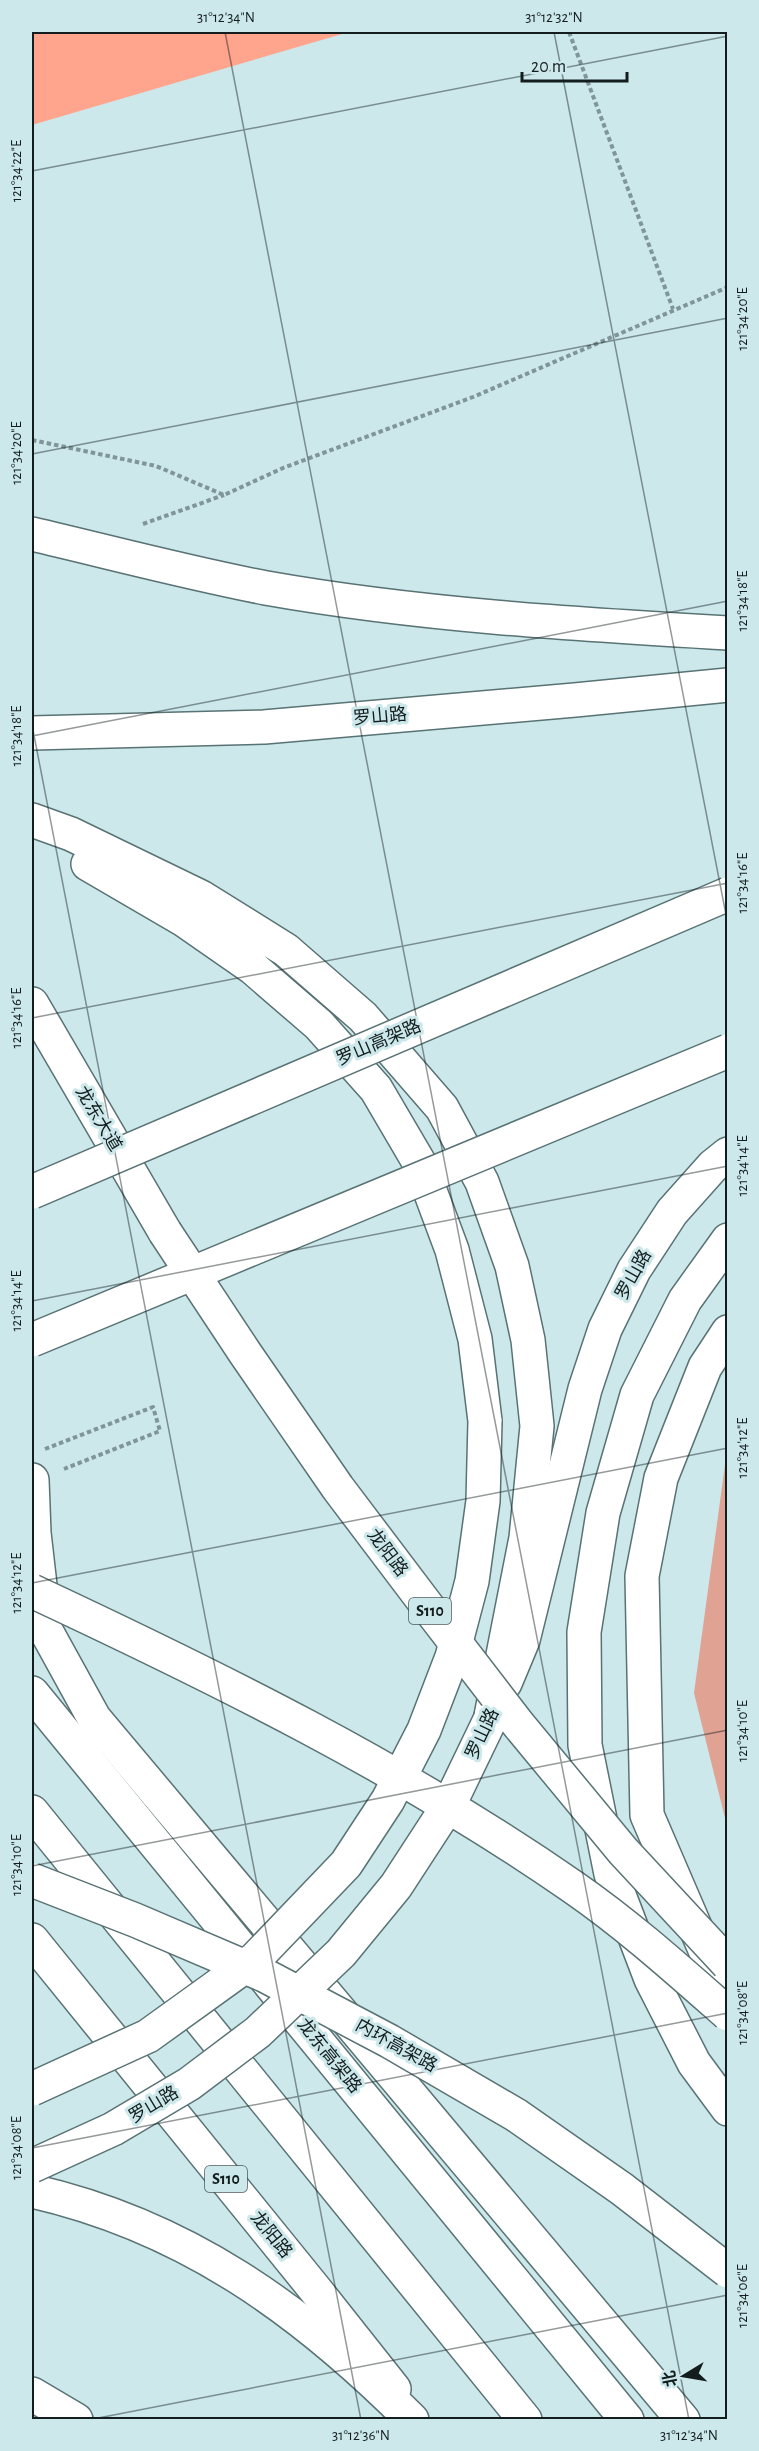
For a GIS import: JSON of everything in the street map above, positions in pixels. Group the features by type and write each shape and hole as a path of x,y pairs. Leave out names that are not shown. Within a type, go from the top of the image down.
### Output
{"main road":[{"path":"32,534 266,588 400,607 549,622 728,633"},
{"name":"罗山路","path":"32,733 264,727 728,685"},
{"path":"32,820 71,834 201,897 286,950 363,1017 442,1108 482,1182 512,1266 528,1340 537,1426 515,1639"},
{"path":"32,830 184,920 253,968 319,1025 375,1089 420,1164 452,1250 475,1339 485,1421 483,1501 474,1569 452,1657 424,1730 388,1800 346,1864 255,1959 158,2030 32,2089"},
{"name":"罗山高架路","path":"32,1192 728,894"},
{"name":"龙东大道","path":"32,1004 165,1232"},
{"path":"32,1340 728,1051"},
{"name":"罗山路","path":"32,2166 113,2129 189,2084 258,2032 341,1953 396,1886 450,1803 490,1720 585,1389 605,1329 633,1270 672,1212 713,1166 728,1154"},
{"name":"龙阳路","path":"165,1232 244,1353 325,1468 518,1724 623,1851 728,1964"},
{"path":"728,1240 685,1300 637,1395 603,1513 584,1632 585,1745 611,1874 651,1979 694,2063 728,2109"},
{"path":"728,1332 705,1367 661,1478 642,1576 647,1815 728,2003"},
{"path":"32,1481 34,1533 45,1629 94,1718 683,2420"},
{"path":"32,1591 178,1659 310,1727 445,1803 574,1888 665,1959 728,2014"},
{"name":"龙东高架路","path":"32,1694 627,2420"},
{"path":"32,1812 525,2420"},
{"name":"内环高架路","path":"32,1880 135,1920 264,1975 389,2042 516,2115 622,2189 728,2271"},
{"name":"龙阳路","path":"32,1940 318,2293 417,2420"},
{"path":"32,2191 167,2237 228,2270 294,2314 366,2374 412,2420"},
{"path":"32,2394 76,2420"}],"path":[{"path":"568,32 673,309"},
{"path":"137,526 224,495 283,468 473,398 728,287"},
{"path":"32,440 156,466 224,495"},
{"path":"32,1481 160,1431 153,1407 44,1450"}],"shaded area":[{"path":"32,32 349,32 32,125"},
{"path":"727,1450 728,1826 694,1693"}]}
